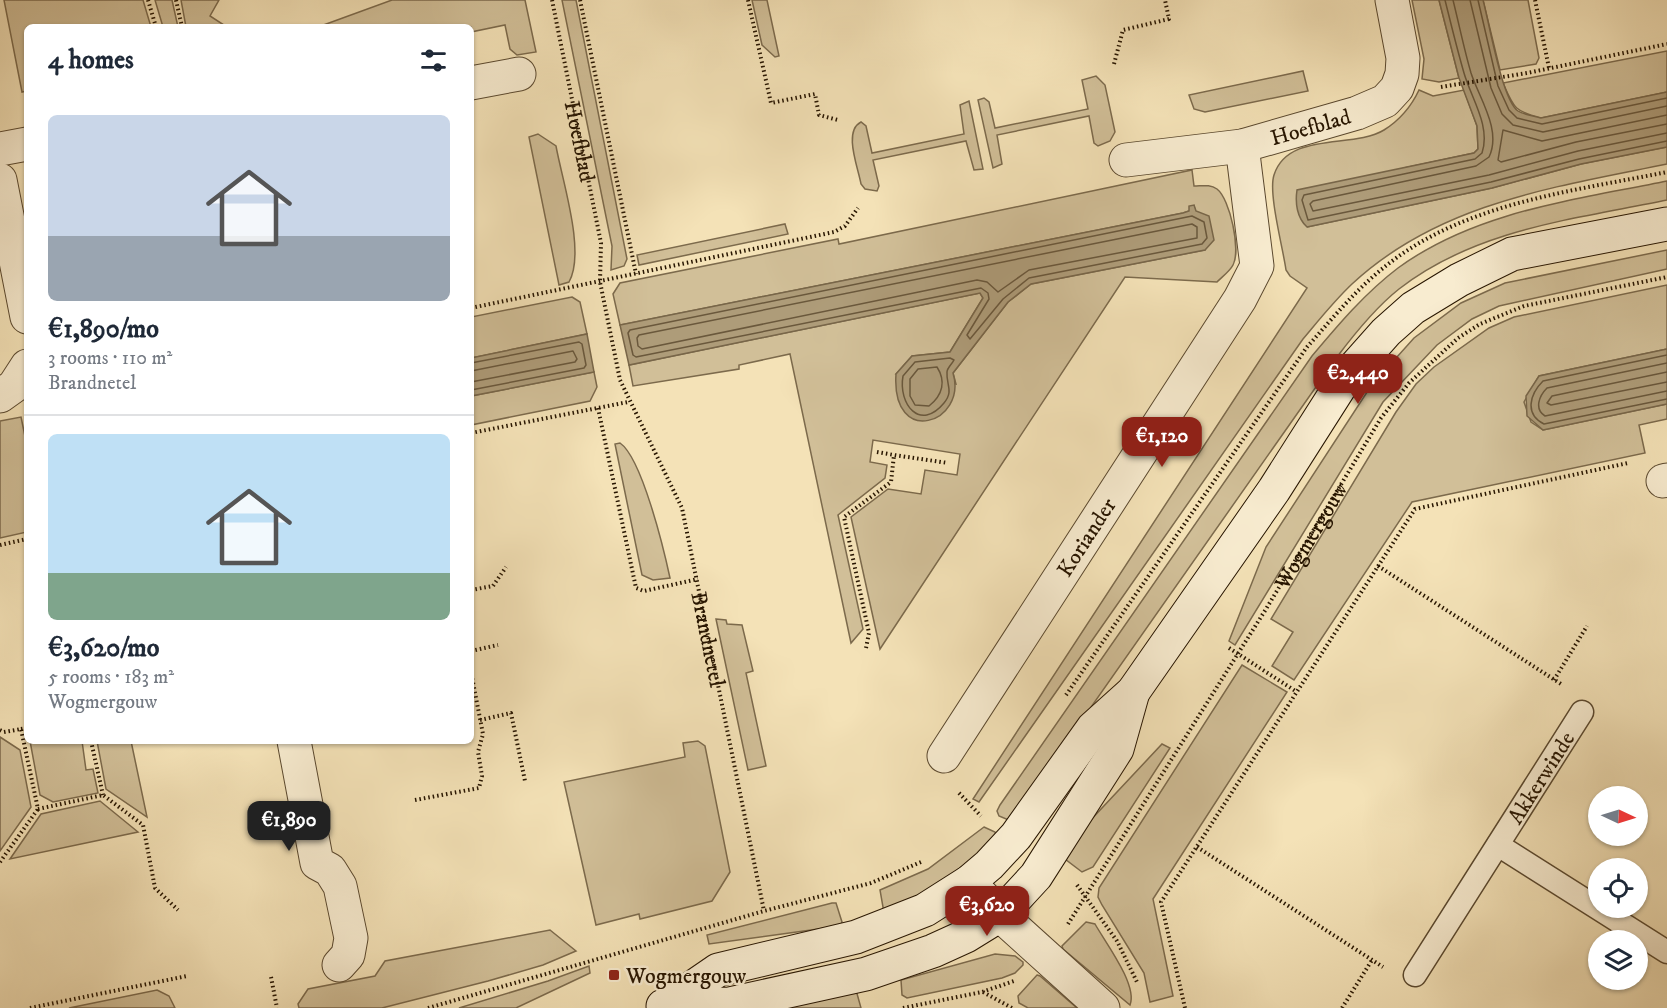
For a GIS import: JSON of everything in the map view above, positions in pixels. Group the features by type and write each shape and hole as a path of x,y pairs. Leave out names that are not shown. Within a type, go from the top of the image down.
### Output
{"street":[{"name":"Hoefblad","path":"1125,160 1242,146 1357,113 1385,101 1396,88 1403,66 1392,0"},
{"path":"474,82 519,74"},
{"path":"0,149 24,145"},
{"name":"Koriander","path":"945,756 1240,299 1257,266 1242,146"},
{"path":"0,180 24,302"},
{"path":"660,1006 717,970 873,932 926,910 969,882 1016,836 1093,728 1133,692 1274,490 1346,377 1386,332 1422,302 1459,280 1512,254 1667,224"},
{"path":"0,396 14,386 24,371"},
{"path":"660,1006 729,1005 866,974 933,951 966,936 1000,915 1036,876 1117,749 1133,692"},
{"path":"295,744 317,863 330,870 340,886 351,938 348,955 339,965"},
{"path":"969,882 1000,915 1103,1008"}],"lane":[{"name":"Akkerwinde","path":"1415,975 1582,712"},
{"name":"Akkerwinde","path":"1498,845 1667,952"}],"path":[{"path":"148,0 155,24"},
{"path":"176,0 181,24"},
{"name":"Hoefblad","path":"552,0 601,243 600,282 620,380"},
{"path":"579,0 636,274"},
{"path":"748,0 771,103 815,94 819,115 838,120"},
{"path":"1114,64 1123,30 1169,19 1165,0"},
{"path":"1534,0 1548,68"},
{"path":"1452,87 1667,44"},
{"path":"474,307 834,232 845,226 858,208"},
{"name":"Wogmergouw","path":"1062,933 1239,654 1381,418 1409,383 1458,338 1480,324 1524,306 1667,277"},
{"name":"Brandnetel","path":"428,1008 764,911 682,508 628,402 620,380"},
{"path":"474,432 628,402"},
{"path":"598,408 636,588 644,591 698,579"},
{"path":"877,452 948,463"},
{"path":"866,648 869,633 844,517 891,482 894,455"},
{"path":"1185,1008 1161,902 1415,508 1637,461 1665,480"},
{"path":"0,545 24,540"},
{"path":"1378,566 1589,702 1582,712"},
{"path":"474,589 493,586 506,567"},
{"path":"1554,680 1587,626"},
{"path":"474,650 498,645"},
{"path":"1228,648 1297,692"},
{"path":"416,800 479,788 482,776 478,752 483,734 474,688"},
{"path":"480,720 512,713 525,781"},
{"path":"0,730 4,732 24,728"},
{"path":"21,729 24,743"},
{"path":"24,744 38,808"},
{"path":"93,744 103,795 143,825 155,888 178,910"},
{"path":"0,862 38,808 103,795"},
{"path":"1197,847 1410,984 1415,975"},
{"path":"1085,894 1117,941 1138,990"},
{"path":"1342,1008 1372,960"},
{"path":"30,1008 49,1006 187,976"},
{"path":"271,977 277,1008"},
{"path":"903,1008 982,992 1020,979"},
{"path":"982,992 1012,1008"}],"shaded area":[{"path":"4,0 143,0 150,24 24,24 24,92 22,92"},
{"path":"155,0 172,0 177,24 162,24"},
{"path":"181,0 219,0 210,16 222,24 185,24"},
{"path":"392,0 525,0 536,52 517,55 510,49 505,25 474,31 474,24 326,24"},
{"path":"562,0 576,0 627,259 624,266 611,270 612,246"},
{"path":"752,0 767,0 779,56 775,57 762,45"},
{"path":"1412,0 1439,0 1459,78 1439,82 1422,79 1424,59"},
{"path":"1483,0 1528,0 1539,58 1536,64 1500,70"},
{"path":"1667,51 1667,92 1541,118 1525,113 1516,107 1503,83"},
{"path":"1303,71 1308,91 1205,112 1194,109 1189,95"},
{"path":"1096,76 1105,85 1115,132 1110,141 1098,146 1094,143 1089,116 997,135 1002,164 993,168 978,100 984,98 989,102 995,128 1088,109 1082,80"},
{"path":"1419,90 1433,96 1464,90 1477,126 1478,149 1474,153 1404,168 1307,227 1492,188 1581,164 1667,147 1667,164 1541,191 1460,216 1422,234 1386,257 1352,284 1303,339 979,802 973,799 1307,288 1290,276 1286,270 1273,194 1274,175 1281,161 1307,146 1371,136 1384,130 1404,113"},
{"path":"969,101 983,169 974,170 966,141 873,160 879,186 877,191 865,189 861,184 852,141 853,133 861,122 866,126 872,153 964,134 960,105"},
{"path":"538,134 556,146 574,235 574,269 569,282 559,285 529,137"},
{"path":"1192,170 1194,186 1214,187 1226,203 1235,237 1235,258 1232,267 1217,282 1125,277 880,649 851,517 888,489 921,494 925,470 957,475 960,454 873,440 870,462 887,465 885,478 838,515 863,629 851,643 790,354 739,365 739,369 633,386 629,365 980,293 983,298 950,352 912,356 896,374 956,384 953,373 1008,302 1031,284 1205,250 1194,206 1183,213 620,325 613,294 620,283 838,239 839,244"},
{"path":"1667,181 1667,200 1562,221 1493,239 1460,252 1429,269 1399,289 1382,304 1337,357 1011,821 999,816 997,811 1000,805 1312,356 1374,288 1398,268 1428,249 1493,220 1562,202"},
{"path":"785,224 788,234 639,265 637,255"},
{"path":"1667,250 1667,269 1499,306 1472,319 1437,345 1383,402 1235,645 1229,641 1266,547 1371,386 1414,338 1461,303 1505,283"},
{"path":"1667,285 1667,349 1539,376 1524,402 1531,422 1543,430 1667,404 1667,419 1639,425 1645,453 1412,502 1294,680 1272,666 1293,632 1271,619 1396,412 1416,384 1434,367 1489,328 1514,317"},
{"path":"572,297 580,302 587,334 474,357 474,316"},
{"path":"594,372 597,387 590,401 474,424 474,395"},
{"path":"21,417 24,432 24,533 0,538 0,421"},
{"path":"620,443 636,466 644,485 670,578 653,580 642,575 615,444"},
{"path":"716,619 726,620 727,624 742,625 753,671 746,673 766,766 748,770"},
{"path":"1242,665 1287,692 1153,899 1173,996 1150,1002 1144,973 1102,905 1098,897 1099,888"},
{"path":"0,737 20,750 31,807 0,851"},
{"path":"698,741 705,746 730,872 712,901 640,919 639,914 596,925 564,782 685,757 683,743"},
{"path":"31,744 82,744 86,770 93,769 98,793 53,802 40,795"},
{"path":"98,744 132,744 147,817 106,789"},
{"path":"1162,744 1170,748 1093,867 1082,872 1065,859 1087,824"},
{"path":"100,801 138,832 10,859 41,814"},
{"path":"984,827 995,832 997,837 937,888 884,913 880,890 928,869"},
{"path":"836,903 842,922 840,926 709,944 707,935"},
{"path":"1086,922 1095,924 1125,975 1131,997 1130,1005 1063,949 1062,946"},
{"path":"550,930 576,951 543,965 382,1008 299,1008 298,1004 308,989 375,976 385,961"},
{"path":"995,954 1015,956 1023,962 1023,965 1015,973 1002,978 907,998 902,995 901,980"},
{"path":"589,966 590,973 516,1008 459,1008 548,981"},
{"path":"1037,975 1077,1008 1028,1008 1019,1003 1018,996"},
{"path":"157,990 169,996 175,1008 69,1008"},
{"path":"856,990 861,1008 774,1008"}],"water":[{"path":"1439,0 1483,0 1501,77 1512,104 1518,111 1541,118 1667,92 1667,147 1581,164 1492,188 1307,227 1298,210 1297,190 1474,153 1478,149 1477,126 1459,78"},
{"path":"1194,205 1196,211 1209,216 1214,240 1205,250 1031,284 1008,302 953,373 955,390 950,405 940,415 928,420 916,420 905,413 898,398 896,374 912,356 950,352 983,298 980,293 629,365 620,325 1183,213 1189,211 1189,206"},
{"path":"587,334 594,372 474,395 474,357"},
{"path":"1667,349 1667,404 1543,430 1527,416 1526,396 1539,376"}],"place":[{"name":"Wogmergouw","path":"614,975"}]}
